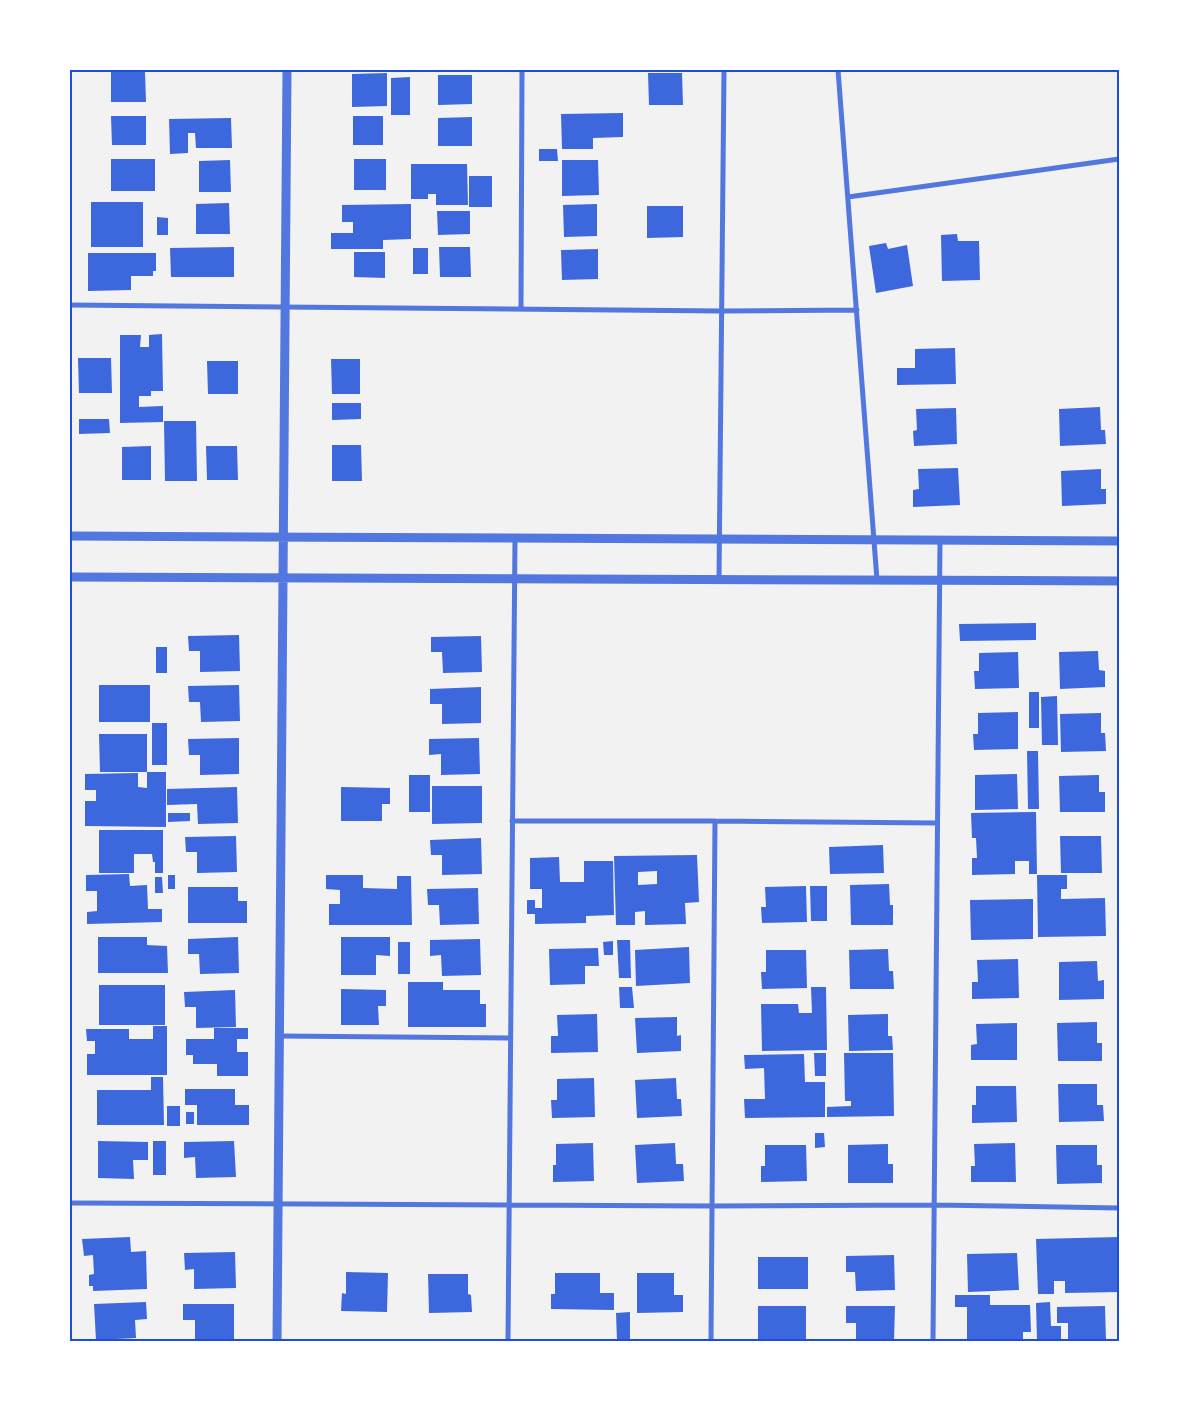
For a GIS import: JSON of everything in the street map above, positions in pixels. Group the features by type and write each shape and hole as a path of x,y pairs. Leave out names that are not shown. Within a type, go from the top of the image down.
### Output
{"street":[{"path":"277,1341 287,70"},
{"path":"521,309 522,70"},
{"path":"719,580 724,70"},
{"path":"838,70 877,580"},
{"path":"848,197 1119,159"},
{"path":"70,305 721,311 857,310"},
{"path":"70,536 1119,541"},
{"path":"508,1341 515,538"},
{"path":"933,1341 940,540"},
{"path":"70,577 1119,581"},
{"path":"512,821 938,823"},
{"path":"711,1341 715,821"},
{"path":"279,1036 510,1038"},
{"path":"70,1203 712,1206 934,1205 1119,1208"}],"building":[{"path":"111,72 145,72 146,102 111,102"},
{"path":"387,73 387,106 352,107 352,74"},
{"path":"648,73 682,73 683,105 649,105"},
{"path":"438,75 472,75 472,104 438,105"},
{"path":"410,77 410,115 391,115 391,78"},
{"path":"623,113 623,137 593,138 593,149 562,149 561,114"},
{"path":"111,116 146,116 146,145 112,145"},
{"path":"353,116 383,116 383,145 353,145"},
{"path":"472,117 472,146 438,146 438,118"},
{"path":"231,118 232,148 196,148 195,133 188,133 188,153 170,154 169,119"},
{"path":"539,149 557,149 558,161 539,161"},
{"path":"111,159 155,159 155,191 111,191"},
{"path":"354,159 386,159 386,190 354,190"},
{"path":"230,160 231,192 199,192 199,161"},
{"path":"562,160 598,160 599,195 562,196"},
{"path":"411,164 467,164 468,205 436,205 436,194 428,194 428,199 411,199"},
{"path":"469,176 492,176 492,207 469,207"},
{"path":"91,202 143,202 143,247 91,247"},
{"path":"229,203 230,234 196,234 196,204"},
{"path":"411,204 411,239 383,240 383,249 331,249 331,233 353,233 353,222 342,222 342,205"},
{"path":"597,204 597,236 564,237 563,205"},
{"path":"647,206 683,206 683,237 647,238"},
{"path":"437,211 470,211 470,234 438,235"},
{"path":"157,217 168,218 168,235 157,235"},
{"path":"957,234 958,241 979,241 980,280 942,281 941,235"},
{"path":"886,243 888,249 907,245 913,286 876,293 869,246"},
{"path":"234,247 234,277 171,277 170,248"},
{"path":"439,247 470,247 471,277 440,277"},
{"path":"413,248 428,248 428,274 413,274"},
{"path":"598,249 598,279 562,280 561,250"},
{"path":"354,252 385,252 385,278 354,277"},
{"path":"88,253 156,253 156,271 153,271 153,276 131,276 131,290 88,291"},
{"path":"162,334 163,391 151,391 151,396 139,396 139,407 163,406 163,422 120,423 120,335 141,335 140,347 149,347 149,335"},
{"path":"955,348 956,384 897,385 897,368 915,368 915,349"},
{"path":"78,358 111,358 112,393 79,393"},
{"path":"331,359 360,359 360,394 332,394"},
{"path":"207,361 238,361 238,394 208,394"},
{"path":"332,403 361,403 361,419 332,420"},
{"path":"1100,407 1101,430 1105,430 1106,444 1060,446 1059,409"},
{"path":"956,408 957,444 914,446 913,431 917,430 916,409"},
{"path":"79,419 109,419 110,433 79,434"},
{"path":"164,421 196,421 197,481 165,481"},
{"path":"332,445 361,445 362,481 332,481"},
{"path":"151,446 151,480 122,480 122,447"},
{"path":"206,446 237,446 238,480 207,480"},
{"path":"958,468 960,505 913,507 913,490 919,489 918,469"},
{"path":"1101,469 1101,489 1106,489 1106,504 1062,506 1061,471"},
{"path":"1036,623 1036,640 960,641 959,624"},
{"path":"239,635 240,671 200,672 200,651 189,651 188,636"},
{"path":"481,636 482,672 443,673 442,652 431,652 431,637"},
{"path":"156,647 167,647 167,673 156,673"},
{"path":"1098,651 1099,670 1105,671 1105,687 1060,689 1059,652"},
{"path":"1018,652 1019,688 975,689 974,671 979,671 979,653"},
{"path":"99,685 150,685 150,722 99,722"},
{"path":"239,685 240,721 201,722 200,702 189,702 188,686"},
{"path":"481,687 481,723 442,724 442,704 430,704 430,689"},
{"path":"1029,692 1039,692 1039,728 1029,728"},
{"path":"1057,696 1058,745 1042,745 1041,697"},
{"path":"1018,712 1018,749 974,750 973,734 978,734 978,713"},
{"path":"1101,713 1101,733 1105,733 1106,751 1061,752 1060,714"},
{"path":"152,723 167,723 167,765 152,765"},
{"path":"99,734 147,734 147,772 100,772"},
{"path":"239,738 239,774 200,775 200,755 189,755 188,739"},
{"path":"479,738 480,774 441,775 441,754 429,755 429,739"},
{"path":"1027,751 1038,751 1039,809 1028,809"},
{"path":"147,772 166,772 166,827 85,826 85,801 96,801 96,790 85,790 85,774 138,773 138,787 147,788"},
{"path":"1017,774 1018,809 975,810 975,775"},
{"path":"409,775 430,775 430,812 409,812"},
{"path":"1099,775 1099,792 1105,792 1105,812 1060,812 1059,776"},
{"path":"432,786 482,786 482,823 432,824"},
{"path":"237,787 238,823 198,824 197,804 167,805 167,789"},
{"path":"341,787 390,788 390,804 382,804 382,821 341,821"},
{"path":"1036,812 1037,874 1029,874 1029,861 1015,861 1015,874 972,875 972,858 977,858 976,838 972,838 971,813"},
{"path":"168,813 190,813 190,821 168,822"},
{"path":"99,830 163,830 163,873 155,873 155,862 153,862 152,854 134,854 134,873 99,873"},
{"path":"236,836 237,872 197,873 197,852 186,852 185,837"},
{"path":"1060,836 1101,836 1102,873 1061,873"},
{"path":"481,838 482,874 442,875 442,855 431,855 430,840"},
{"path":"883,845 884,873 830,874 829,847"},
{"path":"697,855 699,902 685,903 686,924 645,925 645,911 635,912 635,925 616,925 614,856","holes":["657,871 657,884 638,885 638,872"]},
{"path":"559,857 560,882 584,882 584,861 613,861 614,915 586,916 586,923 535,924 535,914 527,914 527,900 535,900 535,908 542,908 542,889 530,889 530,858"},
{"path":"129,874 130,886 147,885 148,909 162,909 162,922 87,924 87,912 97,911 97,891 86,891 86,875"},
{"path":"168,875 175,875 175,889 168,889"},
{"path":"326,875 363,875 363,888 397,889 397,876 411,876 412,925 329,925 329,904 340,904 340,890 326,889"},
{"path":"1037,875 1067,875 1067,889 1061,889 1061,899 1105,898 1106,936 1038,937"},
{"path":"155,877 162,877 163,893 155,893"},
{"path":"889,884 890,905 893,905 893,925 851,925 850,885"},
{"path":"806,886 807,922 762,923 761,907 766,907 765,887"},
{"path":"810,886 827,886 827,921 811,921"},
{"path":"188,887 238,887 238,901 247,901 247,923 188,923"},
{"path":"478,888 479,924 440,925 439,905 428,905 427,889"},
{"path":"1033,899 1033,939 971,940 970,900"},
{"path":"98,937 147,937 147,945 167,946 168,973 98,973"},
{"path":"238,937 239,973 200,974 199,954 188,954 188,939"},
{"path":"341,937 390,937 390,956 376,955 376,975 341,975"},
{"path":"480,939 481,975 442,976 441,955 430,956 430,940"},
{"path":"617,940 630,940 631,978 619,978"},
{"path":"613,941 613,955 604,955 603,942"},
{"path":"398,942 410,942 410,974 398,974"},
{"path":"689,947 690,983 636,986 635,950"},
{"path":"598,948 599,966 585,966 585,984 550,985 549,949"},
{"path":"888,949 889,971 893,971 894,989 850,989 849,950"},
{"path":"766,950 806,950 807,988 762,989 761,972 766,972"},
{"path":"1018,959 1019,998 972,999 972,982 978,982 977,960"},
{"path":"1097,961 1098,981 1104,980 1104,999 1059,1000 1059,962"},
{"path":"408,982 443,982 443,990 480,990 480,1004 486,1004 486,1027 408,1027"},
{"path":"99,985 165,985 165,1025 99,1025"},
{"path":"619,987 632,987 634,1008 620,1008"},
{"path":"811,987 826,987 827,1050 762,1051 761,1004 798,1004 799,1013 812,1013"},
{"path":"341,989 386,990 386,1006 378,1006 379,1025 341,1025"},
{"path":"235,990 236,1027 196,1028 196,1007 185,1007 184,992"},
{"path":"597,1014 598,1052 551,1053 551,1036 558,1036 557,1015"},
{"path":"888,1014 888,1036 892,1036 893,1050 849,1051 848,1015"},
{"path":"677,1017 677,1036 681,1035 681,1051 637,1053 635,1018"},
{"path":"1097,1022 1097,1043 1102,1043 1102,1061 1058,1061 1057,1023"},
{"path":"1017,1023 1017,1060 971,1060 971,1045 977,1044 976,1024"},
{"path":"153,1026 167,1026 167,1075 87,1075 87,1054 95,1054 95,1041 87,1041 86,1029 129,1029 129,1039 153,1039"},
{"path":"214,1028 248,1028 248,1039 237,1039 237,1052 248,1052 248,1076 217,1076 217,1064 193,1064 193,1055 186,1055 186,1039 214,1039"},
{"path":"814,1053 826,1053 826,1076 815,1076"},
{"path":"844,1053 893,1053 894,1116 827,1117 827,1107 851,1106 851,1101 845,1101"},
{"path":"804,1054 805,1082 825,1082 825,1117 745,1118 744,1099 765,1099 764,1068 745,1069 744,1055"},
{"path":"151,1077 163,1077 164,1125 97,1125 97,1090 151,1090"},
{"path":"594,1078 595,1117 552,1118 551,1100 557,1100 557,1079"},
{"path":"676,1078 677,1099 681,1099 682,1116 637,1118 635,1080"},
{"path":"1058,1084 1097,1084 1097,1105 1103,1105 1104,1121 1059,1122"},
{"path":"976,1086 1016,1086 1017,1122 972,1123 972,1105 976,1105"},
{"path":"185,1089 235,1089 235,1105 249,1105 249,1125 197,1125 197,1105 185,1105"},
{"path":"167,1106 180,1106 180,1126 167,1126"},
{"path":"186,1112 194,1112 194,1124 186,1124"},
{"path":"815,1133 824,1133 825,1147 815,1148"},
{"path":"98,1141 148,1142 148,1160 133,1160 134,1179 98,1178"},
{"path":"153,1141 166,1141 166,1175 153,1175"},
{"path":"234,1141 236,1177 196,1178 195,1157 184,1158 184,1142"},
{"path":"593,1143 594,1181 553,1182 553,1165 556,1165 556,1144"},
{"path":"675,1143 676,1164 683,1164 684,1181 637,1183 635,1145"},
{"path":"1015,1143 1016,1182 971,1182 971,1166 975,1166 974,1144"},
{"path":"888,1144 888,1164 893,1164 893,1183 848,1183 848,1145"},
{"path":"765,1145 806,1145 807,1181 761,1182 761,1166 765,1166"},
{"path":"1056,1145 1097,1145 1097,1165 1102,1165 1102,1183 1057,1184"},
{"path":"130,1237 131,1252 146,1251 147,1289 93,1291 93,1286 89,1286 89,1275 94,1274 93,1255 84,1256 82,1239"},
{"path":"1119,1237 1119,1292 1065,1293 1065,1281 1054,1281 1054,1294 1038,1294 1036,1239"},
{"path":"235,1252 236,1288 194,1289 194,1269 185,1270 184,1253"},
{"path":"1017,1253 1019,1290 968,1292 967,1254"},
{"path":"894,1255 895,1290 856,1291 855,1272 846,1272 846,1256"},
{"path":"758,1257 808,1257 808,1289 758,1289"},
{"path":"346,1272 388,1273 387,1312 341,1311 342,1293 346,1294"},
{"path":"555,1273 600,1273 600,1293 614,1293 614,1310 551,1309 551,1294 555,1294"},
{"path":"637,1273 674,1273 674,1295 683,1295 683,1312 637,1313"},
{"path":"428,1274 468,1274 468,1294 471,1295 472,1312 429,1313"},
{"path":"955,1295 990,1295 990,1305 1030,1305 1031,1332 1023,1332 1023,1341 967,1341 967,1307 955,1307"},
{"path":"146,1302 147,1319 135,1320 136,1338 96,1340 94,1304"},
{"path":"1050,1302 1051,1326 1061,1326 1061,1341 1037,1341 1036,1303"},
{"path":"183,1304 234,1304 234,1339 195,1339 195,1320 183,1320"},
{"path":"758,1306 806,1306 806,1341 758,1341"},
{"path":"846,1306 895,1306 894,1341 856,1341 856,1323 846,1323"},
{"path":"1105,1306 1106,1341 1068,1341 1068,1323 1057,1323 1057,1307"},
{"path":"630,1312 630,1341 617,1341 616,1313"}]}
